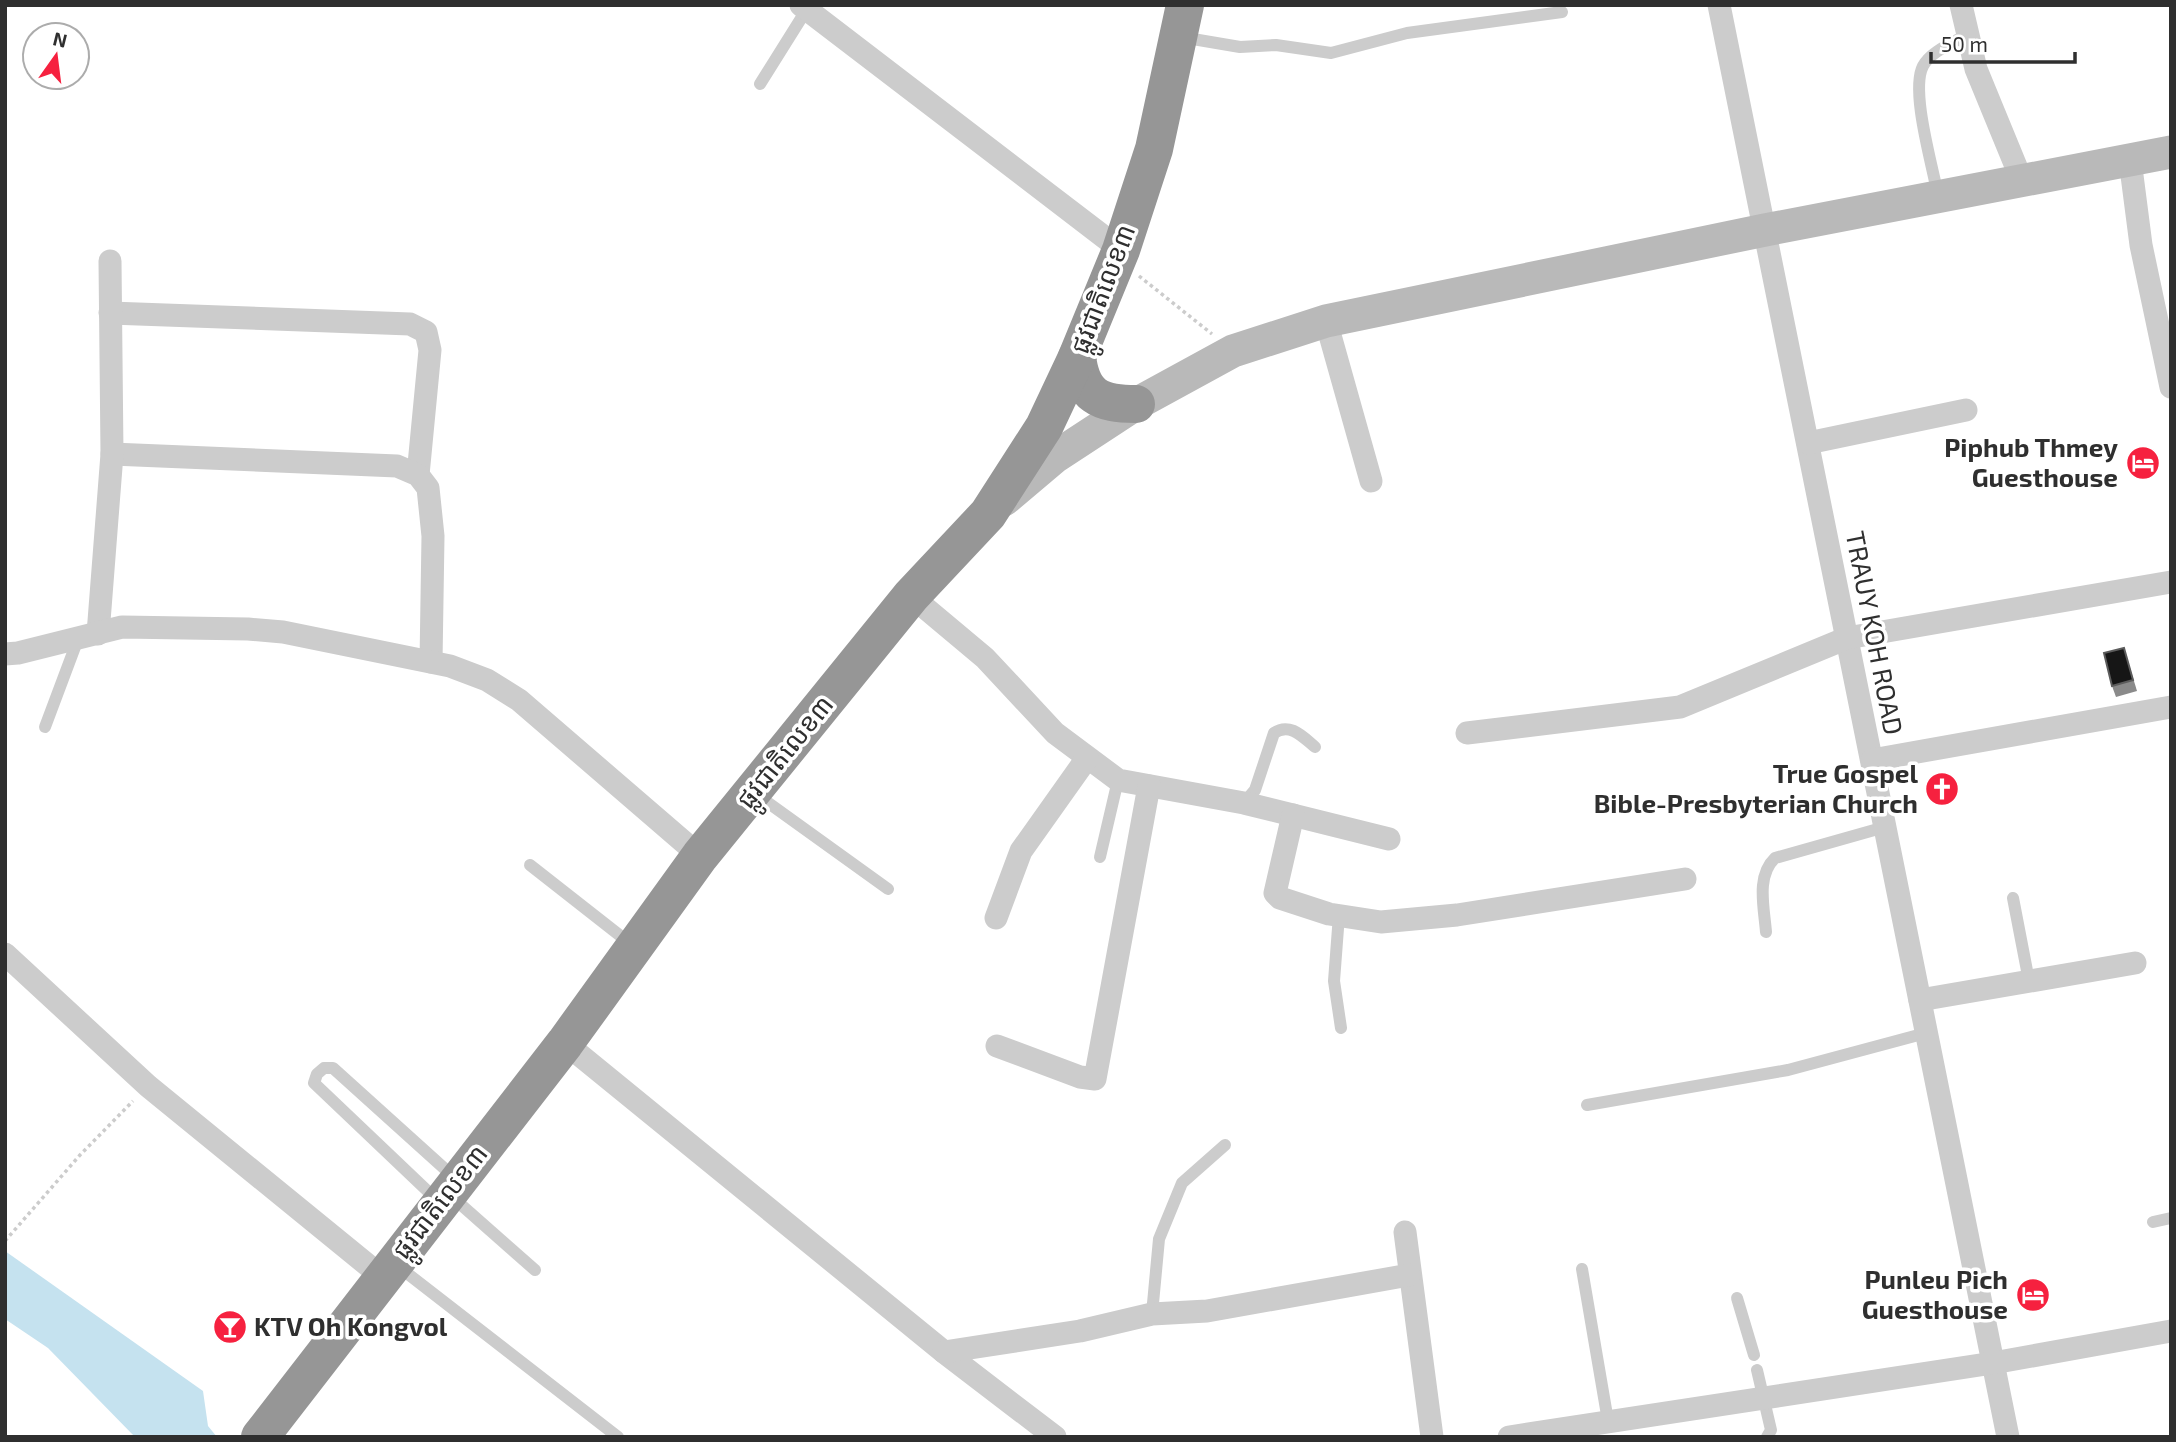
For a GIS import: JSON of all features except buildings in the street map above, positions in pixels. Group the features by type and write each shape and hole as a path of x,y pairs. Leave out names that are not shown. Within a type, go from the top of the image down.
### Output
{"highway":[{"name":"ផ្លូវជាតិលេខ៣","path":"260,1437 387,1269 565,1043 700,856 911,596 988,514 1044,427 1077,357 1119,254 1154,149 1183,21"},
{"path":"1077,357 1080,379 1094,396 1111,404 1136,404"}],"street":[{"name":"TRAUY KOH ROAD","path":"1719,5 2008,1437"},
{"path":"1961,5 1976,69 2022,181"},
{"path":"804,7 1119,254"},
{"path":"988,514 1055,457 1136,404 1233,351 1326,321 1765,230 2171,152"},
{"path":"2130,160 2141,245 2171,387"},
{"path":"88,637 112,454 110,261"},
{"path":"110,313 410,324 426,332 430,350 418,475"},
{"path":"1326,321 1371,481"},
{"path":"1808,443 1966,410"},
{"path":"112,454 397,466 418,475 428,488 433,536 431,662"},
{"path":"1467,733 1680,706 1847,638 2171,582"},
{"path":"911,596 985,658 1055,733 1118,780 1244,803 1390,839"},
{"path":"5,654 138,626 283,632 431,662 487,680 519,701 700,856"},
{"path":"1871,760 2171,707"},
{"path":"996,918 1021,851 1087,758"},
{"path":"997,1046 1080,1077 1095,1079 1149,786"},
{"path":"1293,814 1275,893 1280,898 1339,915 1381,922 1457,915 1685,879"},
{"path":"5,954 148,1086 387,1269"},
{"path":"1920,1000 2135,963"},
{"path":"565,1043 944,1352 1055,1437"},
{"path":"1405,1231 1432,1437"},
{"path":"944,1352 1080,1331 1152,1314 1206,1311 1409,1275"},
{"path":"1509,1437 1609,1429 1765,1398 1993,1363 2171,1331"}],"lane":[{"path":"760,84 804,7"},
{"path":"1183,21 1240,47 1276,46 1331,53 1407,33 1562,12"},
{"path":"1938,197 1918,85 1924,65 1938,51 1968,34"},
{"path":"44,727 88,637"},
{"path":"1244,803 1255,790 1274,733 1281,728 1294,730 1315,747"},
{"path":"1100,858 1118,780"},
{"path":"753,792 888,889"},
{"path":"1766,932 1763,882 1767,865 1775,858 1885,827"},
{"path":"530,865 635,947"},
{"path":"2013,898 2029,981"},
{"path":"1339,915 1334,981 1341,1028"},
{"path":"1587,1105 1788,1070 1926,1033"},
{"path":"448,1192 333,1068 324,1068 317,1074 314,1083 448,1192 535,1270"},
{"path":"1152,1314 1159,1239 1182,1183 1225,1145"},
{"path":"2153,1222 2171,1218"},
{"path":"387,1269 618,1437"},
{"path":"1582,1269 1609,1429"},
{"path":"1737,1298 1754,1355"},
{"path":"1757,1370 1771,1430 1767,1437"}],"path":[{"path":"1119,254 1233,351"},
{"path":"5,1241 80,1155 148,1086"}],"water":[{"path":"5,1251 203,1391 208,1426 217,1437 135,1437 48,1348 5,1319"}],"place":[{"name":"Piphub Thmey Guesthouse","path":"2143,463"},
{"name":"True Gospel Bible-Presbyterian Church","path":"1942,789"},
{"name":"Punleu Pich Guesthouse","path":"2033,1295"},
{"name":"KTV Oh Kongvol","path":"230,1327"}]}
